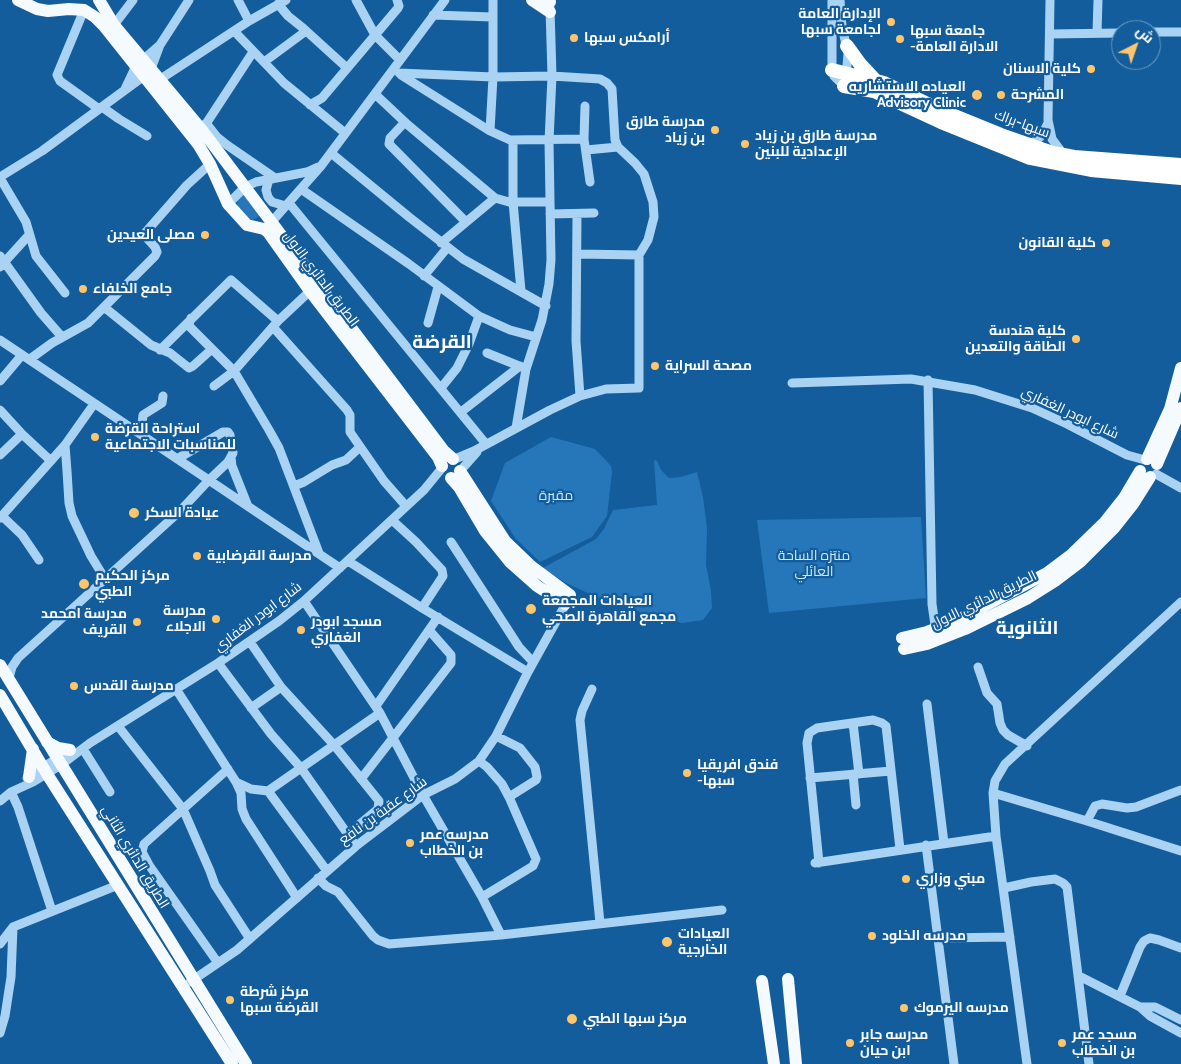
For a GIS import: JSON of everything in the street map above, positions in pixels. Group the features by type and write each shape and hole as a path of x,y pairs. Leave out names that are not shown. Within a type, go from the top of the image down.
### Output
{"highway":[{"path":"847,46 875,80"},
{"name":"سبها-براك","path":"840,78 875,80 894,87 942,111 1028,144 1074,157 1181,165"},
{"name":"سبها-براك","path":"840,78 1030,158 1091,170 1181,178"}],"main road":[{"path":"18,0 32,7 48,11 77,6"},
{"name":"الطريق الدائري الاول","path":"98,0 139,62"},
{"path":"532,0 549,3"},
{"name":"الطريق الدائري الاول","path":"77,6 95,17 139,62 198,144 210,164 228,204 247,225 268,226 444,451 452,469 505,541 568,600"},
{"name":"الطريق الدائري الاول","path":"148,73 159,80 204,126 245,187 310,291 438,457 452,469"},
{"name":"الطريق الدائري الاول","path":"1148,468 1170,409 1181,368"},
{"name":"الطريق الدائري الاول","path":"903,644 937,634 1047,573 1072,555 1095,533 1148,468 1181,408"},
{"name":"الطريق الدائري الثاني","path":"0,664 188,984 232,1064"},
{"name":"الطريق الدائري الثاني","path":"0,695 45,770 118,884 246,1064"},
{"path":"47,742 58,748 81,747"},
{"path":"29,777 33,750"},
{"path":"788,979 796,1064"},
{"path":"762,981 774,1064"}],"street":[{"path":"114,25 133,0"},
{"path":"65,294 36,256 23,217 0,178 42,151 148,73 160,45 189,0"},
{"path":"238,0 250,20"},
{"path":"356,0 376,35 400,60"},
{"path":"310,105 322,98 376,35 398,8 397,0"},
{"path":"268,226 320,166 375,94 396,72 400,60 445,0"},
{"path":"490,131 493,77 493,0"},
{"path":"832,0 840,78"},
{"path":"840,0 842,27 847,46 848,60 840,78"},
{"path":"1050,0 1048,120 1052,139 1063,154"},
{"path":"1097,33 1098,0"},
{"path":"159,80 250,20 282,2 288,16 347,68"},
{"path":"516,428 523,367 536,337 546,306 550,260 549,141 552,76 549,3"},
{"path":"77,6 57,75 60,81 147,136"},
{"path":"433,15 492,17"},
{"path":"234,31 252,52 310,105 345,133"},
{"path":"264,62 306,31"},
{"path":"1161,32 1181,32"},
{"path":"1050,34 1111,33"},
{"path":"124,91 139,62 160,45"},
{"path":"252,52 204,126 226,145 272,178"},
{"path":"396,72 493,77 552,76 600,79 607,83 612,89 615,140 618,148 644,174 653,202 654,217 651,229 639,255 578,254"},
{"path":"396,72 502,138 513,141 584,139"},
{"path":"375,94 405,122 495,198 513,202 549,202"},
{"path":"585,106 584,139 590,182"},
{"path":"1028,144 1042,135 1048,120"},
{"path":"405,122 390,138 389,144 466,222"},
{"path":"513,141 513,202 521,292"},
{"path":"586,150 618,148"},
{"path":"330,153 463,259 546,306"},
{"path":"0,381 26,357 88,322 155,256 157,252 144,235 145,233 187,185 210,164"},
{"path":"228,204 245,187 256,182 307,172 320,166"},
{"path":"272,178 266,190 268,197 272,202 287,205 461,412 484,446"},
{"path":"301,189 479,316 510,330 536,337"},
{"path":"424,276 444,245 466,222 495,198"},
{"path":"550,214 594,213"},
{"path":"577,214 576,341 580,396"},
{"path":"29,235 1,262 62,338"},
{"name":"شارع ابودر الغفاري","path":"6,794 118,726 250,642 304,601 424,490 484,446 580,396 606,389 638,388 639,255"},
{"path":"160,350 231,280 276,324 347,410 350,415 350,432 384,481 406,506"},
{"path":"428,323 438,287"},
{"path":"214,386 234,371 276,324 310,291"},
{"path":"104,307 160,350 170,353 189,368 212,349"},
{"path":"441,388 457,368 469,344 479,316"},
{"path":"191,318 188,324 190,328 234,371 279,448 319,553"},
{"path":"0,340 340,568"},
{"path":"487,353 523,367"},
{"path":"461,412 523,367"},
{"name":"شارع ابودر الغفاري","path":"792,383 910,379 928,380 975,390 1032,408 1127,456 1181,488"},
{"path":"928,380 932,604 937,634"},
{"path":"138,432 142,425 143,415 162,402 164,396"},
{"path":"39,560 22,535 1,517 65,444 94,404"},
{"path":"0,410 51,461"},
{"path":"177,459 223,432 228,432 233,453 232,466 247,505"},
{"path":"0,455 22,434"},
{"path":"65,444 69,503 72,516 91,556 105,579"},
{"path":"294,486 332,465 346,460 360,447"},
{"path":"9,678 12,667 18,658 180,511 232,457"},
{"path":"392,520 442,570 443,576 422,608"},
{"path":"451,542 519,647 534,662"},
{"path":"348,561 528,672"},
{"name":"شارع عقبة بن نافع","path":"188,984 250,939 356,846 423,795 455,779 478,761 496,736 528,672 568,600"},
{"path":"304,601 378,710 423,795 482,897 501,935"},
{"path":"1026,1064 996,836 993,793 996,781 1001,769 1181,602"},
{"path":"236,782 251,789 268,791 334,745 378,710 438,618"},
{"path":"361,779 451,662 451,655 429,630"},
{"path":"250,642 281,687 334,745 379,801 379,806 348,834"},
{"path":"0,664 18,658"},
{"path":"218,663 251,708 301,768 356,846"},
{"path":"978,667 987,693 997,704 1003,730 1027,746"},
{"path":"251,708 281,687"},
{"path":"176,689 236,782 241,793 242,809 246,819 296,898"},
{"path":"592,689 580,720 600,924"},
{"path":"928,704 944,842"},
{"path":"900,849 886,726 882,722 873,720 817,728 809,733 807,742 817,863 944,842 996,836"},
{"path":"853,723 856,805"},
{"path":"118,726 182,809 215,885 250,939"},
{"path":"496,736 520,748 535,768 537,777 536,780 509,797"},
{"path":"81,747 110,792"},
{"path":"478,761 488,767 496,776 509,797 536,856 536,862 533,866 482,897"},
{"path":"218,963 149,865 142,852 144,844 228,769"},
{"name":"شارع ابودر الغفاري","path":"6,794 29,777 45,770"},
{"path":"810,778 891,771"},
{"path":"1088,821 1095,806 1102,804 1128,808 1136,807 1181,790"},
{"path":"268,791 327,871"},
{"path":"993,793 1181,851"},
{"path":"6,794 18,807 52,912"},
{"path":"926,845 954,1064"},
{"path":"318,878 326,886 338,892 373,936 383,942 395,943 501,935 722,910"},
{"path":"1004,888 1055,879 1064,883 1067,887 1080,976 1089,1064"},
{"path":"0,944 13,927 118,884"},
{"path":"0,1033 11,977 13,927"},
{"path":"938,938 1010,937"},
{"path":"1120,996 1144,941 1150,938 1181,948"},
{"path":"1080,976 1140,1007 1150,1016 1181,1033"},
{"path":"1140,1007 1155,1007 1181,1020"}],"green space":[{"path":"245,194 263,214 253,220 246,218 237,205 239,196"},
{"name":"مقبرة","path":"551,437 595,449 611,466 612,472 607,516 592,537 540,562 516,539 491,501 505,463"},
{"path":"654,460 657,461 661,470 669,478 681,477 697,472 703,497 707,528 706,565 712,608 703,620 682,623 649,615 603,600 566,583 543,568 596,539 604,529 613,510 657,505"},
{"name":"منتزه الساحة العائلي","path":"921,517 926,598 769,613 757,520"}],"place":[{"name":"الإدارة العامة لجامعة سبها","path":"891,22"},
{"name":"أرامكس سبها","path":"574,38"},
{"name":"جامعة سبها -الادارة العامة","path":"900,39"},
{"name":"كلية الاسنان","path":"1091,69"},
{"name":"العياده الاستشاريه Advisory Clinic","path":"977,95"},
{"name":"المشرحة","path":"1001,95"},
{"name":"مدرسة طارق بن زياد","path":"715,130"},
{"name":"مدرسة طارق بن زياد الإعدادية للبنين","path":"745,144"},
{"name":"مصلى العيدين","path":"205,235"},
{"name":"كلية القانون","path":"1106,243"},
{"name":"جامع الخلفاء","path":"83,289"},
{"name":"كلية هندسة الطاقة والتعدين","path":"1076,339"},
{"name":"مصحة السراية","path":"655,366"},
{"name":"استراحة القرضة للمناسبات الاجتماعية","path":"95,437"},
{"name":"عيادة السكر","path":"134,513"},
{"name":"مدرسة القرضابية","path":"197,556"},
{"name":"مركز الحكيم الطبي","path":"84,584"},
{"name":"العيادات المجمعة مجمع القاهرة الصحي","path":"531,609"},
{"name":"مدرسة الاجلاء","path":"216,619"},
{"name":"مدرسة امحمد القريف","path":"137,622"},
{"name":"مسجد ابودر الغفاري","path":"301,630"},
{"name":"مدرسة القدس","path":"74,686"},
{"name":"فندق افريقيا -سبها","path":"687,773"},
{"name":"مدرسه عمر بن الخطاب","path":"410,843"},
{"name":"مبني وزاري","path":"906,879"},
{"name":"مدرسه الخلود","path":"872,936"},
{"name":"العيادات الخارجية","path":"667,942"},
{"name":"مركز شرطة القرضة سبها","path":"230,1000"},
{"name":"مدرسه اليرموك","path":"904,1008"},
{"name":"مركز سبها الطبي","path":"572,1019"},
{"name":"مدرسه جابر ابن حيان","path":"850,1043"},
{"name":"مسجد عمر بن الخطاب","path":"1062,1043"}],"district":[{"name":"القرضة","path":"442,342"},
{"name":"الثانوية","path":"1027,628"}]}
